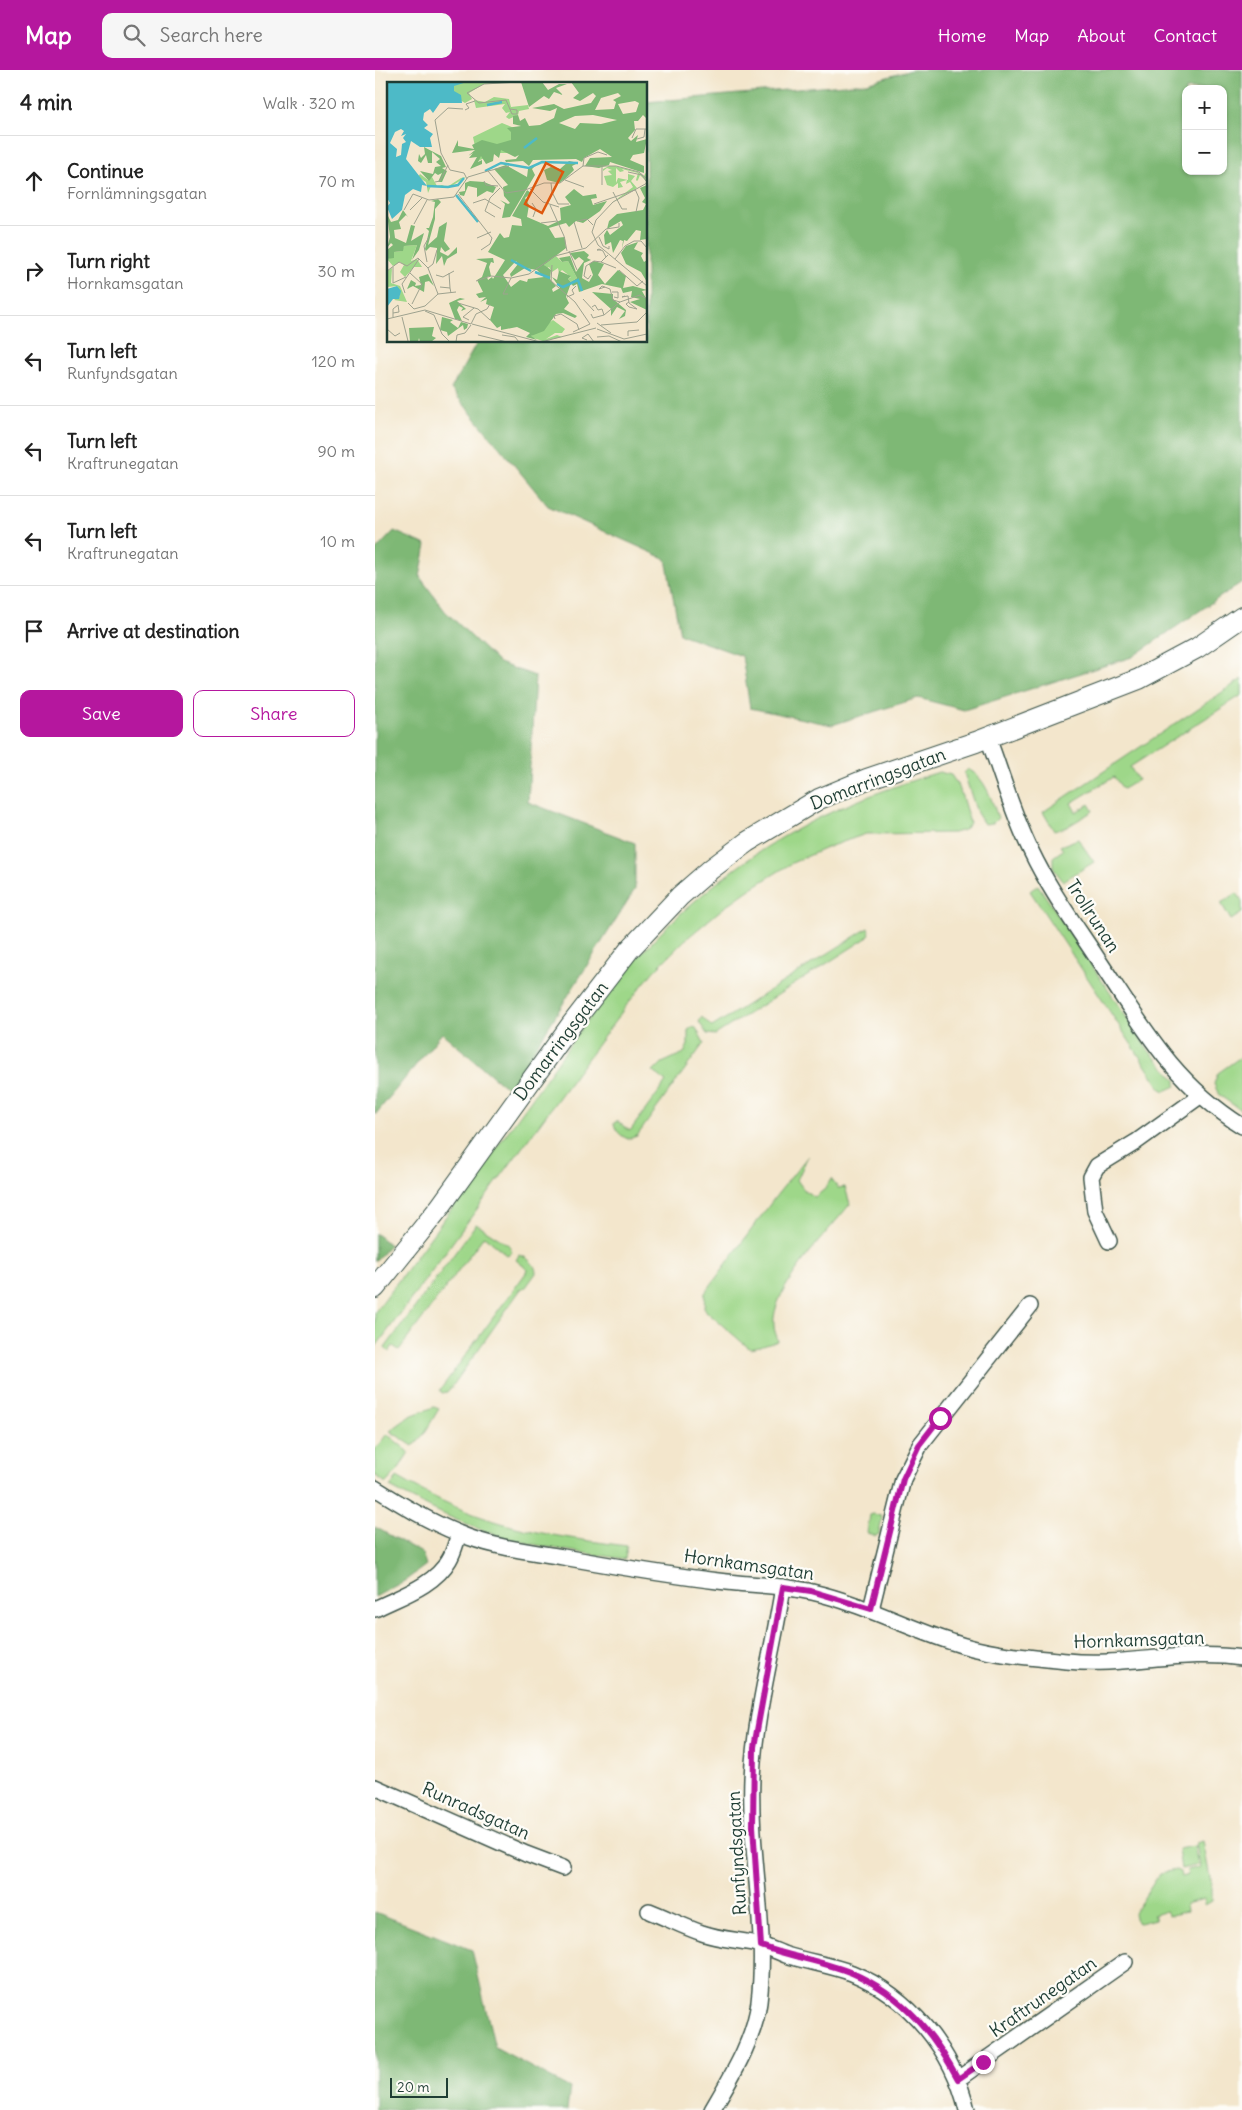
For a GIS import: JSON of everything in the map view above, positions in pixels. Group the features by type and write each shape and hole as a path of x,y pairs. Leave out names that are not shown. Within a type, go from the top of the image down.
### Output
{"street":[{"name":"Domarringsgatan","path":"375,1288 440,1207 571,1025 629,950 680,896 711,869 747,842 819,799 867,779 988,738 1139,679 1197,648 1242,617"},
{"name":"Trollrunan","path":"988,738 1015,817 1031,852 1054,892 1155,1046 1200,1096 1242,1126"},
{"path":"1109,1241 1095,1211 1091,1176 1097,1166 1136,1142 1200,1096"},
{"path":"871,1609 903,1479 919,1445 1030,1306"},
{"name":"Hornkamsgatan","path":"375,1488 412,1511 459,1534 521,1550 619,1567 718,1581 811,1591 871,1609 953,1643 989,1652 1070,1662 1101,1663 1166,1656 1228,1656 1242,1658"},
{"path":"375,1609 431,1580 442,1571 451,1558 459,1534"},
{"name":"Runfyndsgatan","path":"712,2110 741,2056 751,2033 759,2003 761,1946 753,1826 754,1747 783,1587"},
{"name":"Runradsgatan","path":"375,1787 526,1854 563,1868"},
{"path":"649,1911 703,1934 761,1946 852,1973 891,1996 910,2010 944,2052 958,2079 967,2110"},
{"name":"Kraftrunegatan","path":"958,2079 1125,1962"}],"green space":[{"path":"911,70 1242,70 1242,582 1132,657 964,710 918,698 832,725 750,708 742,656 680,634 666,559 548,506 451,389 477,342 647,342 647,102 867,83"},
{"path":"394,531 426,545 420,577 445,611 499,663 535,676 528,802 635,843 635,889 509,1090 442,1033 375,1115 375,551"},
{"path":"1242,679 1242,695 1130,767 1138,780 1123,789 1114,777 1071,803 1076,812 1089,804 1093,811 1067,827 1054,831 1043,812"},
{"path":"968,769 979,778 988,790 998,818 993,823 984,824 977,813 964,773"},
{"path":"939,772 951,775 959,787 970,823 964,830 954,833 866,834 831,846 792,863 722,909 685,940 653,972 375,1348 375,1312 492,1154 589,1017 637,957 666,927 716,883 777,840 845,806"},
{"path":"1078,839 1094,862 1063,881 1053,868 1053,857 1063,850 1060,846"},
{"path":"1038,885 1149,1051 1176,1080 1176,1086 1165,1091 1161,1089 1030,891"},
{"path":"1237,893 1242,901 1242,913 1231,920 1221,903"},
{"path":"868,928 870,934 865,939 715,1035 707,1034 699,1022 702,1017 712,1027"},
{"path":"693,1027 696,1028 704,1043 637,1136 628,1139 623,1136 617,1131 614,1123 617,1121 630,1131 666,1082 653,1072 662,1063 684,1053 688,1045 688,1030"},
{"path":"1242,1056 1242,1111 1219,1095 1214,1084 1218,1073"},
{"path":"808,1156 797,1180 805,1191 815,1197 825,1189 831,1179 838,1188 845,1187 850,1204 802,1262 781,1296 775,1312 774,1326 778,1341 750,1349 707,1312 704,1307 705,1293 776,1196"},
{"path":"476,1224 509,1245 512,1252 507,1255 484,1236 399,1350 393,1346 389,1352 385,1348"},
{"path":"375,1233 390,1245 375,1261"},
{"path":"519,1255 531,1261 536,1273 526,1287 521,1289 454,1384 447,1392 442,1393 440,1390 528,1270 516,1260"},
{"path":"434,1407 439,1409 424,1434 413,1446 390,1431 410,1416"},
{"path":"387,1434 409,1452 398,1470 386,1483 375,1475 375,1449"},
{"path":"397,1477 443,1501 491,1520 541,1533 627,1546 625,1559 518,1541 474,1527 445,1515 390,1487"},
{"path":"873,1514 882,1518 879,1534 876,1536 867,1533 870,1515"},
{"path":"375,1527 422,1553 426,1565 406,1580 375,1597"},
{"path":"1203,1841 1212,1888 1212,1901 1205,1905 1204,1899 1186,1904 1187,1911 1169,1916 1166,1911 1153,1915 1155,1919 1136,1922 1134,1913 1160,1873 1176,1870 1180,1872 1181,1877 1188,1875 1187,1870 1200,1867 1196,1843"},
{"path":"1194,1846 1198,1865 1181,1869 1178,1849"},
{"path":"375,1912 472,1950 495,2048 570,2088 567,2110 375,2110"}],"route":[{"path":"940,1418 919,1445 903,1479 871,1609 811,1591 783,1587 759,1711 754,1747 752,1781 753,1826 761,1946 852,1973 891,1996 910,2010 928,2030 944,2052 958,2079 983,2062"}]}
